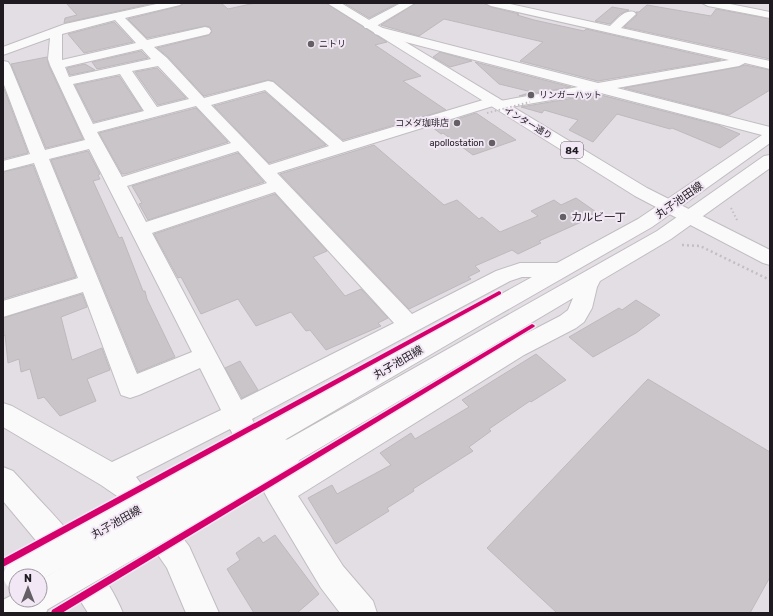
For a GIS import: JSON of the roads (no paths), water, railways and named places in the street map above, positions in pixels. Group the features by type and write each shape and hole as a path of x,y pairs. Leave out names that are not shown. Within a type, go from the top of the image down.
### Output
{"street":[{"path":"3,51 56,30 118,12 176,3"},
{"name":"インター通り","path":"333,3 374,28 493,107 641,192 689,218 770,258"},
{"path":"374,28 409,3"},
{"path":"491,3 770,65"},
{"path":"708,3 770,15"},
{"path":"745,10 755,3"},
{"path":"118,12 145,45 242,145 408,324"},
{"path":"612,30 630,14"},
{"path":"374,28 770,132"},
{"path":"56,30 55,59 61,74 91,136 205,356 257,455 279,492 332,577 361,613"},
{"path":"61,74 145,45 205,31"},
{"path":"141,230 272,178 341,148 493,107 523,104 598,88 770,56"},
{"path":"61,74 124,69 162,61"},
{"path":"3,66 90,282 130,388 205,356"},
{"path":"124,69 153,113"},
{"path":"3,166 39,156 153,113 268,84 341,148"},
{"name":"丸子池田線","path":"48,593 571,278 770,136"},
{"path":"117,184 242,145"},
{"name":"丸子池田線","path":"33,568 485,312 571,278 664,235 770,160"},
{"path":"111,476 236,415 408,324 503,276 520,270 554,271 571,278 586,287 581,308 576,316 568,322 516,349 279,492"},
{"path":"3,309 90,282"},
{"path":"3,414 111,476 127,487 178,557 202,613"},
{"path":"3,480 75,563 107,613"},
{"path":"13,613 22,608"}],"place":[{"name":"ニトリ","path":"311,44"},
{"name":"リンガーハット","path":"531,95"},
{"name":"コメダ珈琲店","path":"457,123"},
{"name":"apollostation","path":"492,143"},
{"name":"カルビ一丁","path":"563,217"}]}
